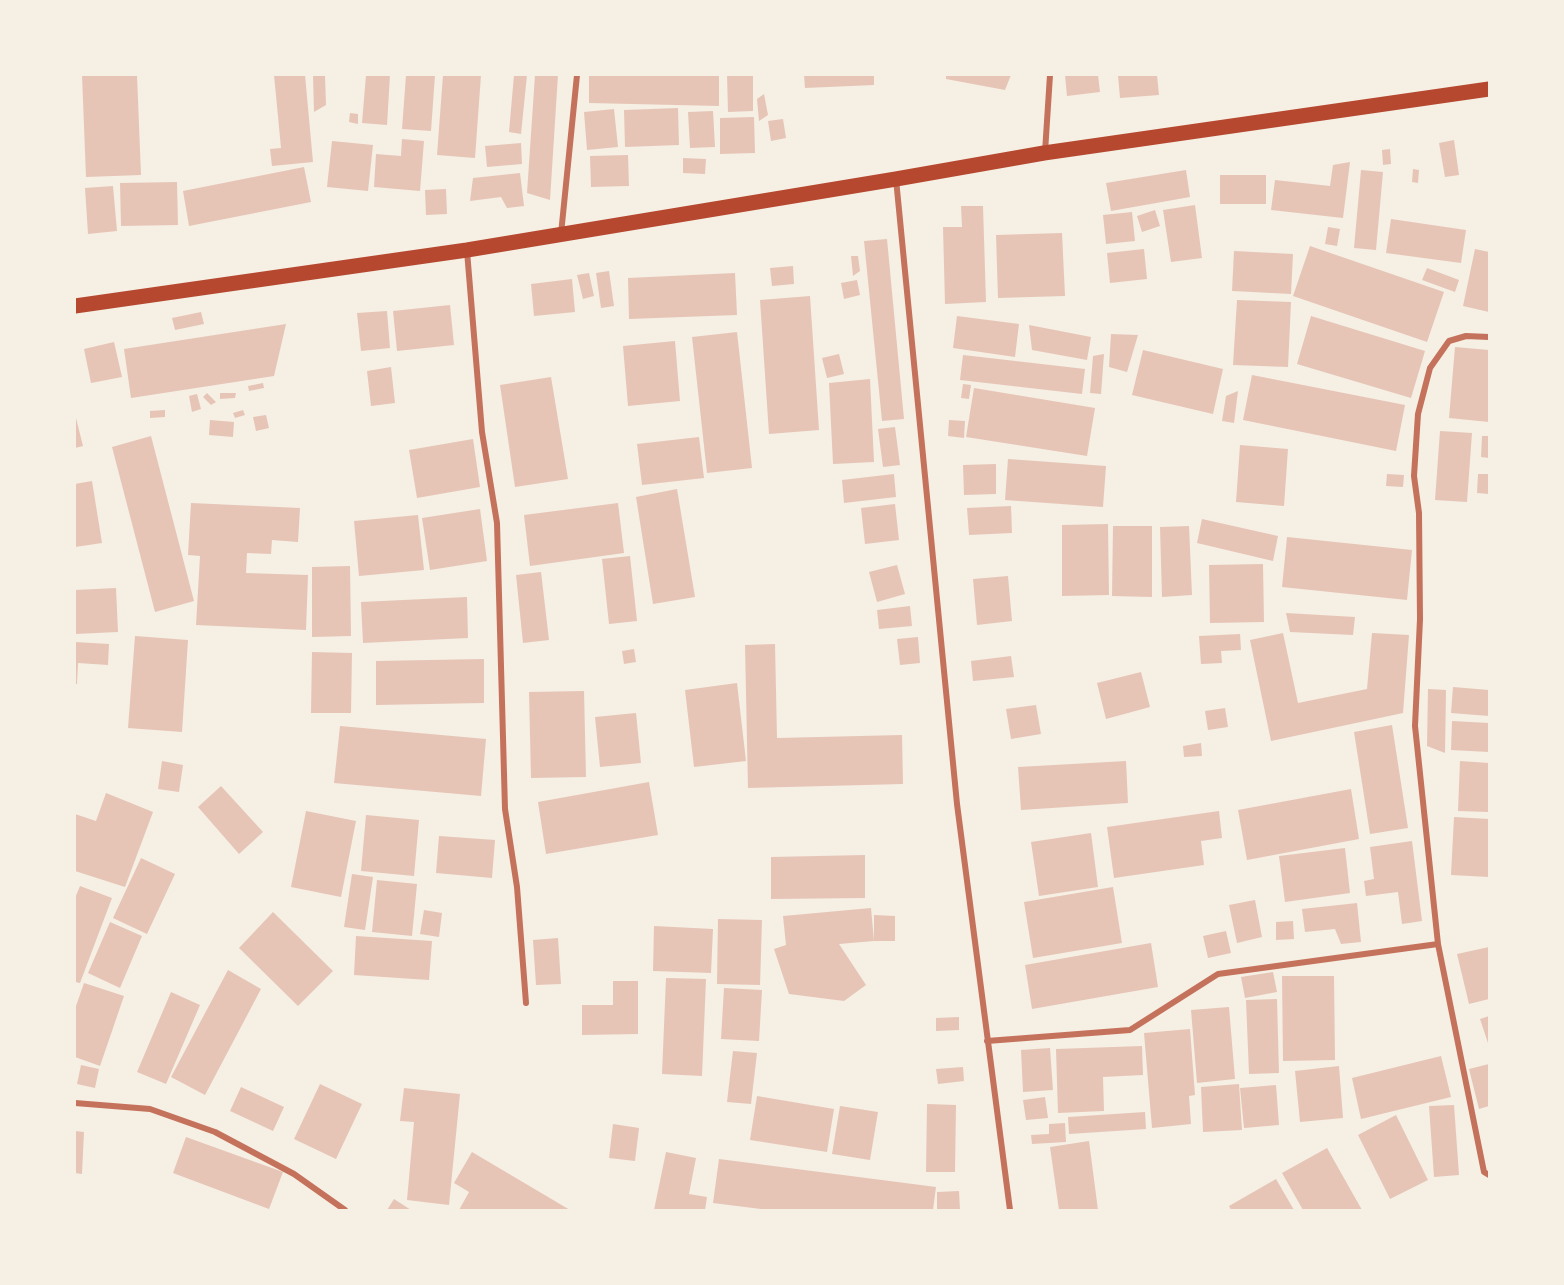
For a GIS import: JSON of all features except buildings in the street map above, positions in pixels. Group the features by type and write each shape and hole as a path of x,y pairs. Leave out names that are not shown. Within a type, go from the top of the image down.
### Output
{"main road":[{"path":"75,306 467,250 1044,153 1489,89"}],"street":[{"path":"561,235 578,75"},
{"path":"1044,153 1050,75"},
{"path":"896,179 957,804 1010,1210"},
{"path":"467,250 482,432 497,524 505,809 517,887 526,1003"},
{"path":"1489,337 1466,336 1449,340 1430,368 1418,414 1414,476 1419,513 1420,619 1415,726 1438,944 1484,1172 1489,1175"},
{"path":"987,1041 1130,1030 1218,974 1438,944"},
{"path":"75,1103 150,1109 215,1132 294,1174 345,1210"}]}
